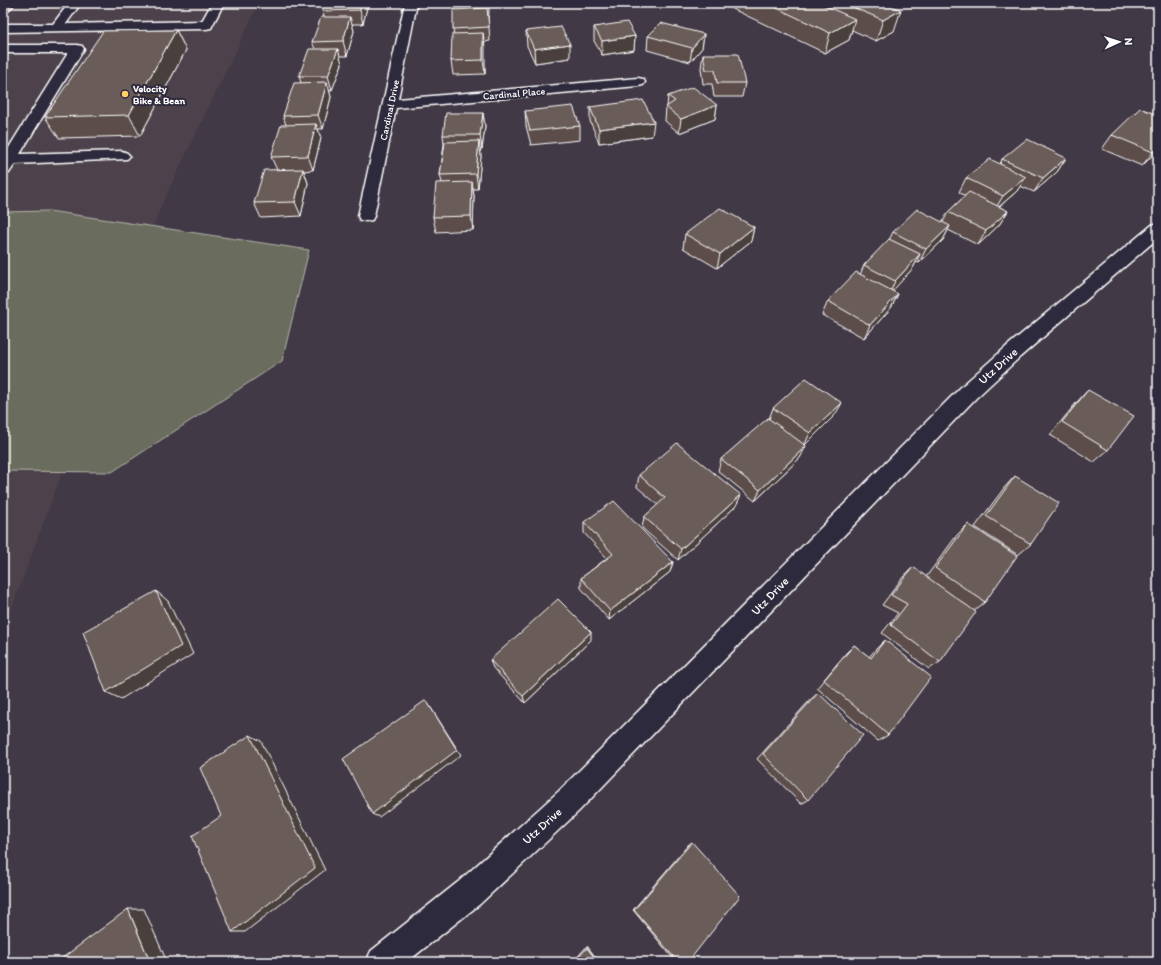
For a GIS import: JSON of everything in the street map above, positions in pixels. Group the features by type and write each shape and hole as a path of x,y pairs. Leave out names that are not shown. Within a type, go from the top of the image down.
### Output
{"main road":[{"path":"3,9 8,3"}],"street":[{"path":"57,28 76,3"},
{"path":"3,28 206,26 218,3"},
{"name":"Cardinal Drive","path":"366,216 411,3"},
{"path":"3,49 77,49 6,164"},
{"name":"Cardinal Place","path":"390,104 638,82"},
{"path":"6,164 122,156"},
{"name":"Utz Drive","path":"382,962 469,893 569,801 969,392 1013,352 1158,229"}],"shaded area":[{"path":"9,3 259,3 160,208 3,632 3,9"}],"green space":[{"path":"49,211 309,250 282,361 112,472 3,471 3,212"}],"building":[{"path":"324,3 362,3 360,10 322,11"},
{"path":"766,3 819,3 855,19 830,33"},
{"path":"843,3 884,3 901,10 883,20"},
{"path":"487,8 489,27 453,29 453,10"},
{"path":"321,17 350,17 343,41 312,42"},
{"path":"627,22 635,36 602,41 594,27"},
{"path":"661,23 704,34 692,48 648,36"},
{"path":"561,27 570,44 534,49 526,31"},
{"path":"176,30 129,115 45,117 103,31"},
{"path":"483,33 483,60 451,61 452,34"},
{"path":"309,49 338,49 328,76 299,76"},
{"path":"703,54 738,54 745,83 717,83 715,70 706,70"},
{"path":"327,82 318,115 283,116 294,83"},
{"path":"693,87 717,105 681,119 666,107 675,101 668,96"},
{"path":"643,100 654,122 599,129 590,107"},
{"path":"573,106 580,126 530,131 525,111"},
{"path":"1140,108 1158,115 1158,147 1153,152 1112,135"},
{"path":"446,113 483,113 480,135 443,135"},
{"path":"316,124 308,156 271,157 281,125"},
{"path":"1027,139 1066,158 1043,178 1002,159"},
{"path":"479,141 476,174 440,175 445,142"},
{"path":"990,159 1026,177 1003,196 966,178"},
{"path":"303,169 295,202 254,203 264,170"},
{"path":"472,182 471,216 433,217 436,183"},
{"path":"969,192 1008,211 986,231 948,212"},
{"path":"720,208 754,227 720,254 685,234"},
{"path":"917,209 950,226 926,249 893,232"},
{"path":"889,239 920,254 895,281 864,265"},
{"path":"856,272 898,294 870,325 828,301"},
{"path":"806,378 842,403 810,433 773,408"},
{"path":"1088,390 1134,416 1108,450 1062,422"},
{"path":"768,418 806,446 760,490 721,459"},
{"path":"677,443 741,495 681,549 644,517 665,498 639,475"},
{"path":"1015,476 1059,503 1031,544 986,516"},
{"path":"614,501 673,562 610,611 581,578 613,554 584,522"},
{"path":"968,524 1017,556 985,602 935,568"},
{"path":"913,567 976,612 940,662 891,625 907,604 891,595"},
{"path":"156,591 181,646 106,692 83,632"},
{"path":"558,599 591,632 523,696 490,660"},
{"path":"885,640 931,677 888,735 824,680 854,645 871,658"},
{"path":"818,693 863,735 808,800 763,754"},
{"path":"426,700 457,750 372,814 343,759"},
{"path":"250,735 315,868 232,932 192,836 221,816 200,768"},
{"path":"692,842 740,896 688,962 678,962 634,910"},
{"path":"128,909 150,962 57,962"},
{"path":"587,948 598,962 574,962"}],"place":[{"name":"Velocity Bike & Bean","path":"125,94"}]}
